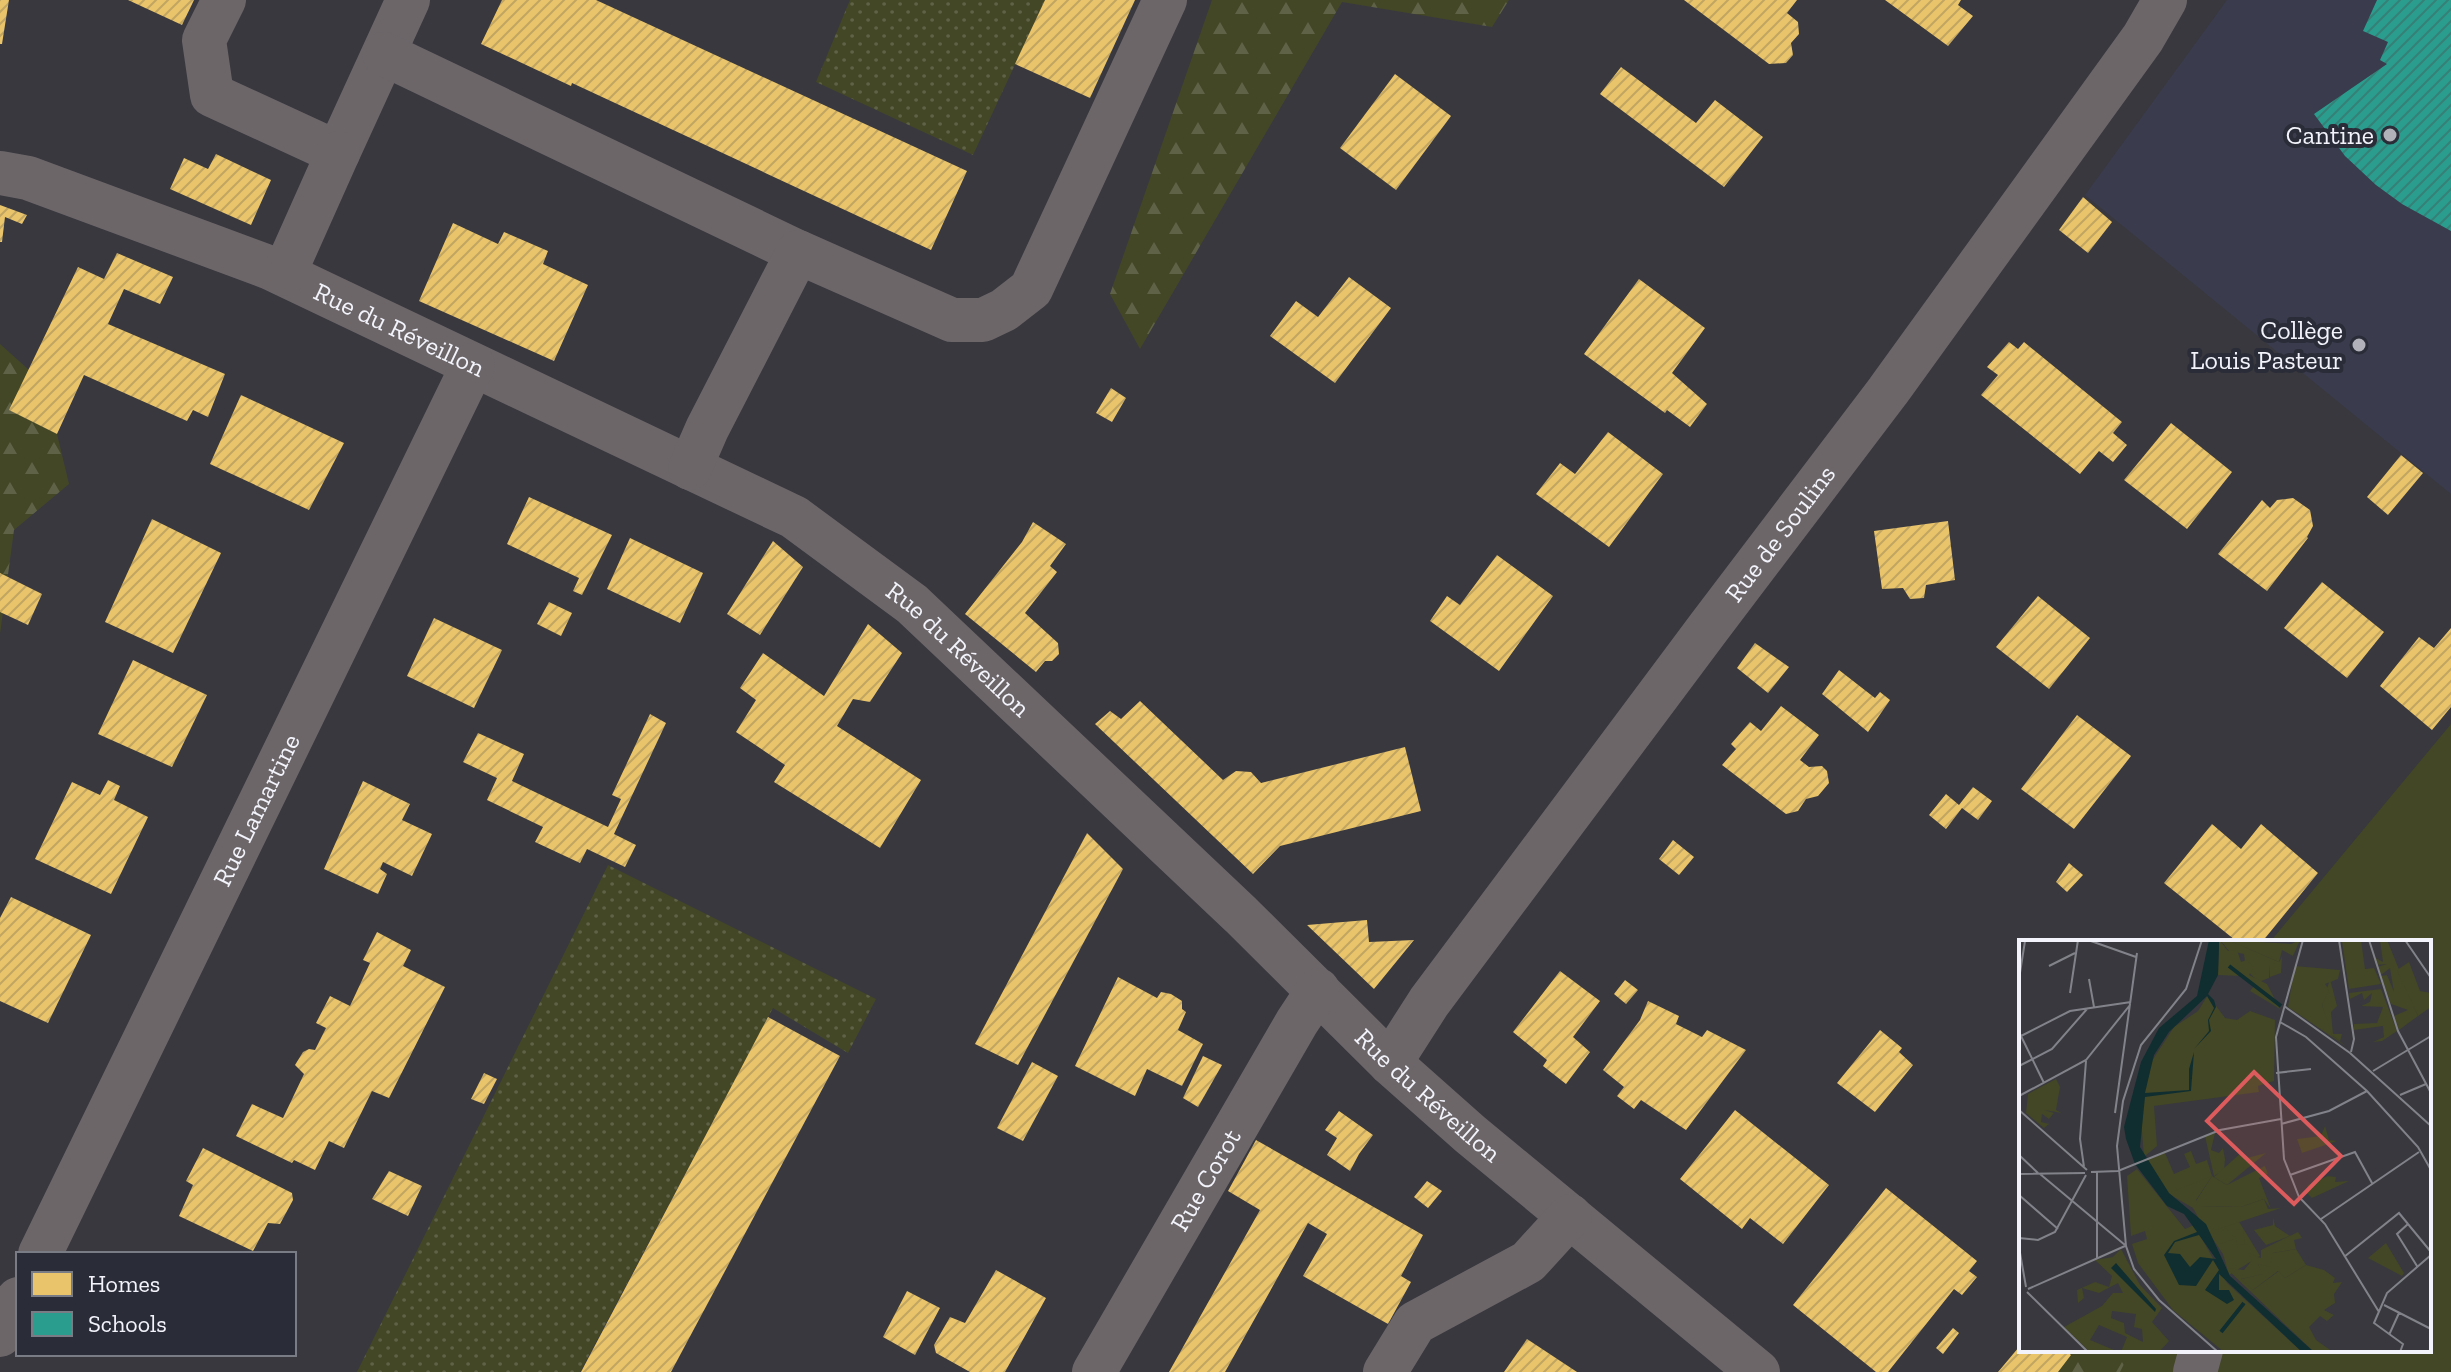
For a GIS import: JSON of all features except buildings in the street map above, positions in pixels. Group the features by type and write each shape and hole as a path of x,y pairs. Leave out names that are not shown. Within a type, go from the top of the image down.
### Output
{"street":[{"path":"224,0 204,40 212,95 338,153"},
{"path":"284,274 408,0"},
{"path":"384,54 798,252 952,320 983,320 1004,310 1031,289 1165,0"},
{"name":"Rue de Soulins","path":"1390,1063 1429,1002 1896,380 2143,38 2165,0"},
{"name":"Rue du Réveillon","path":"0,173 28,178 284,274 794,517 912,604 1318,990 1390,1063 1470,1134 1758,1372"},
{"path":"690,468 798,252"},
{"name":"Rue Lamartine","path":"41,1252 473,365"},
{"name":"Rue Corot","path":"1094,1372 1318,990"},
{"path":"1385,1372 1415,1323 1528,1262 1570,1216"},
{"path":"0,1335 16,1303"},
{"path":"2195,1372 2200,1352"}],"shaded area":[{"name":"Collège Louis Pasteur","path":"2227,0 2451,0 2451,494 2085,195"}],"green space":[{"path":"850,0 1045,0 973,155 816,82"},
{"path":"1212,0 1509,0 1492,27 1342,2 1140,349 1110,294"},
{"path":"0,344 29,370 10,410 57,434 69,484 14,530 0,634"},
{"path":"2451,724 2451,1372 2120,1372 2130,1352 2431,1352 2431,940 2272,940"},
{"path":"608,865 876,999 848,1053 773,1008 580,1372 357,1372"},
{"path":"2058,1352 2319,1352 2325,1372 2055,1372"}],"place":[{"name":"Cantine","path":"2390,135"},
{"name":"Collège Louis Pasteur","path":"2359,345"}]}
